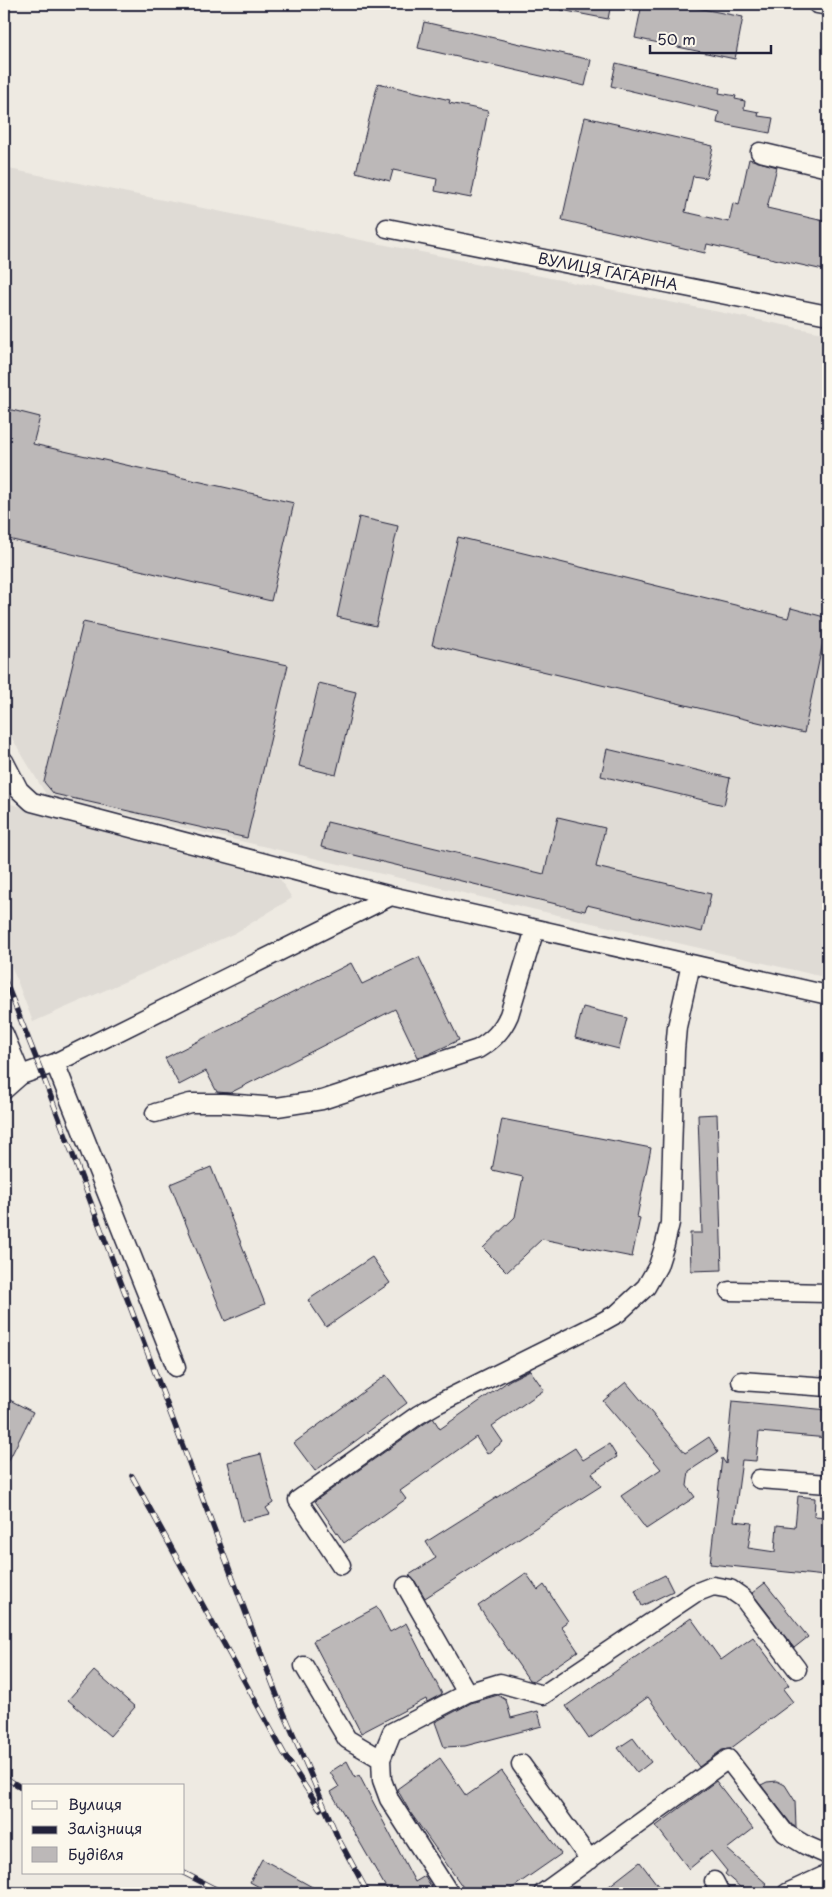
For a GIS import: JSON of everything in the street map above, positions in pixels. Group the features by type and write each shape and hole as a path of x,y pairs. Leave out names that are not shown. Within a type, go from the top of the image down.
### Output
{"street":[{"path":"817,4 828,6"},
{"path":"760,152 828,168"},
{"name":"ВУЛИЦЯ ГАГАРІНА","path":"388,228 828,315"},
{"path":"4,761 18,790 32,802 391,896 828,995"},
{"path":"4,1090 22,1076 55,1063 391,896"},
{"path":"155,1113 190,1103 223,1102 277,1107 322,1100 478,1049 492,1040 503,1028 509,1015 535,929"},
{"path":"341,1565 298,1500 418,1415 618,1313 646,1287 658,1266 670,1223 675,1050 677,1027 691,964"},
{"path":"4,1034 22,1076"},
{"path":"55,1063 176,1367"},
{"path":"729,1291 828,1292"},
{"path":"741,1381 828,1386"},
{"path":"759,1479 828,1484"},
{"path":"406,1586 467,1693"},
{"path":"450,1893 390,1799 382,1780 381,1759 392,1732 467,1693 500,1683 544,1696 695,1593 713,1586 730,1588 742,1598 797,1669"},
{"path":"304,1666 346,1739 381,1759"},
{"path":"543,1893 728,1759 785,1833 828,1855"},
{"path":"521,1764 590,1860"},
{"path":"787,1893 828,1874"}],"shaded area":[{"path":"4,168 828,334 828,978 47,796 4,725"},
{"path":"4,802 280,879 292,898 235,933 33,1022 4,947"}],"building":[{"path":"561,4 611,4 608,19 561,10"},
{"path":"642,4 677,4 743,17 735,59 635,38"},
{"path":"424,22 591,60 585,86 418,48"},
{"path":"616,63 720,88 719,93 736,96 735,99 745,101 744,109 759,112 758,116 773,118 770,133 717,123 719,112 611,86"},
{"path":"378,83 450,100 449,103 488,111 471,198 435,191 437,179 393,170 390,181 356,172"},
{"path":"585,117 713,146 706,178 693,176 685,212 729,222 733,203 739,205 749,159 777,167 767,208 828,222 828,271 707,244 705,253 562,220"},
{"path":"4,408 40,417 33,444 294,503 271,601 4,538"},
{"path":"359,517 398,526 376,626 337,617"},
{"path":"458,537 788,618 791,608 828,618 804,733 432,645"},
{"path":"83,622 288,665 247,838 54,794 44,782"},
{"path":"319,683 356,692 336,775 299,766"},
{"path":"607,749 730,778 724,805 601,776"},
{"path":"558,817 605,828 596,867 711,894 702,932 587,905 585,911 321,847 327,822 544,874"},
{"path":"419,957 459,1040 429,1054 418,1057 395,1009 230,1093 217,1092 206,1071 179,1085 165,1058 351,963 362,984"},
{"path":"583,1007 627,1018 619,1049 575,1038"},
{"path":"717,1114 722,1270 691,1271 690,1233 702,1233 698,1115"},
{"path":"502,1119 651,1148 637,1217 640,1218 632,1257 542,1239 507,1272 483,1248 515,1217 523,1177 492,1170"},
{"path":"211,1167 265,1304 225,1321 170,1184"},
{"path":"372,1257 390,1283 326,1327 308,1300"},
{"path":"530,1370 544,1390 492,1426 503,1442 487,1454 476,1437 400,1491 406,1499 344,1543 315,1501 433,1418 440,1429 510,1380"},
{"path":"386,1375 407,1403 315,1471 294,1443"},
{"path":"626,1382 685,1453 709,1437 718,1452 689,1471 687,1486 695,1497 646,1529 621,1496 661,1469 603,1401"},
{"path":"4,1397 33,1412 4,1470"},
{"path":"732,1401 828,1410 828,1438 759,1432 756,1461 742,1460 734,1521 752,1523 748,1548 775,1552 777,1525 795,1527 798,1496 815,1498 814,1516 828,1517 825,1576 710,1564 722,1458 726,1464"},
{"path":"609,1444 617,1457 592,1473 601,1486 425,1598 409,1575 436,1558 426,1542 575,1448 583,1460"},
{"path":"261,1454 273,1503 266,1508 270,1514 242,1521 228,1462"},
{"path":"526,1573 538,1590 544,1585 568,1621 561,1626 578,1651 534,1681 529,1680 478,1606"},
{"path":"665,1575 673,1591 642,1606 635,1590"},
{"path":"765,1583 808,1637 794,1648 752,1593"},
{"path":"377,1607 390,1632 406,1623 442,1694 427,1702 426,1699 361,1733 313,1641"},
{"path":"691,1618 721,1660 753,1637 789,1685 783,1689 793,1702 730,1749 722,1750 699,1767 648,1697 589,1739 566,1706"},
{"path":"94,1671 135,1707 110,1736 68,1700"},
{"path":"498,1695 506,1700 511,1718 538,1711 542,1726 465,1746 444,1747 435,1722 471,1703"},
{"path":"633,1738 651,1762 637,1773 618,1748"},
{"path":"440,1758 466,1796 502,1771 561,1854 505,1893 467,1893 410,1812 397,1789"},
{"path":"347,1761 355,1777 359,1775 415,1882 425,1876 435,1893 389,1893 331,1792 339,1787 330,1772"},
{"path":"716,1781 753,1829 727,1849 767,1884 760,1893 747,1893 725,1874 727,1871 711,1851 689,1869 656,1826"},
{"path":"777,1781 785,1785 795,1801 796,1827 792,1825 761,1785"},
{"path":"262,1859 323,1893 270,1893 250,1882"},
{"path":"640,1862 659,1887 651,1893 600,1893"}],"railway":[{"path":"4,978 40,1068 281,1706 338,1838 368,1893"},
{"path":"132,1476 286,1757 320,1809"},
{"path":"4,1777 22,1788"},
{"path":"185,1874 223,1893"}]}
